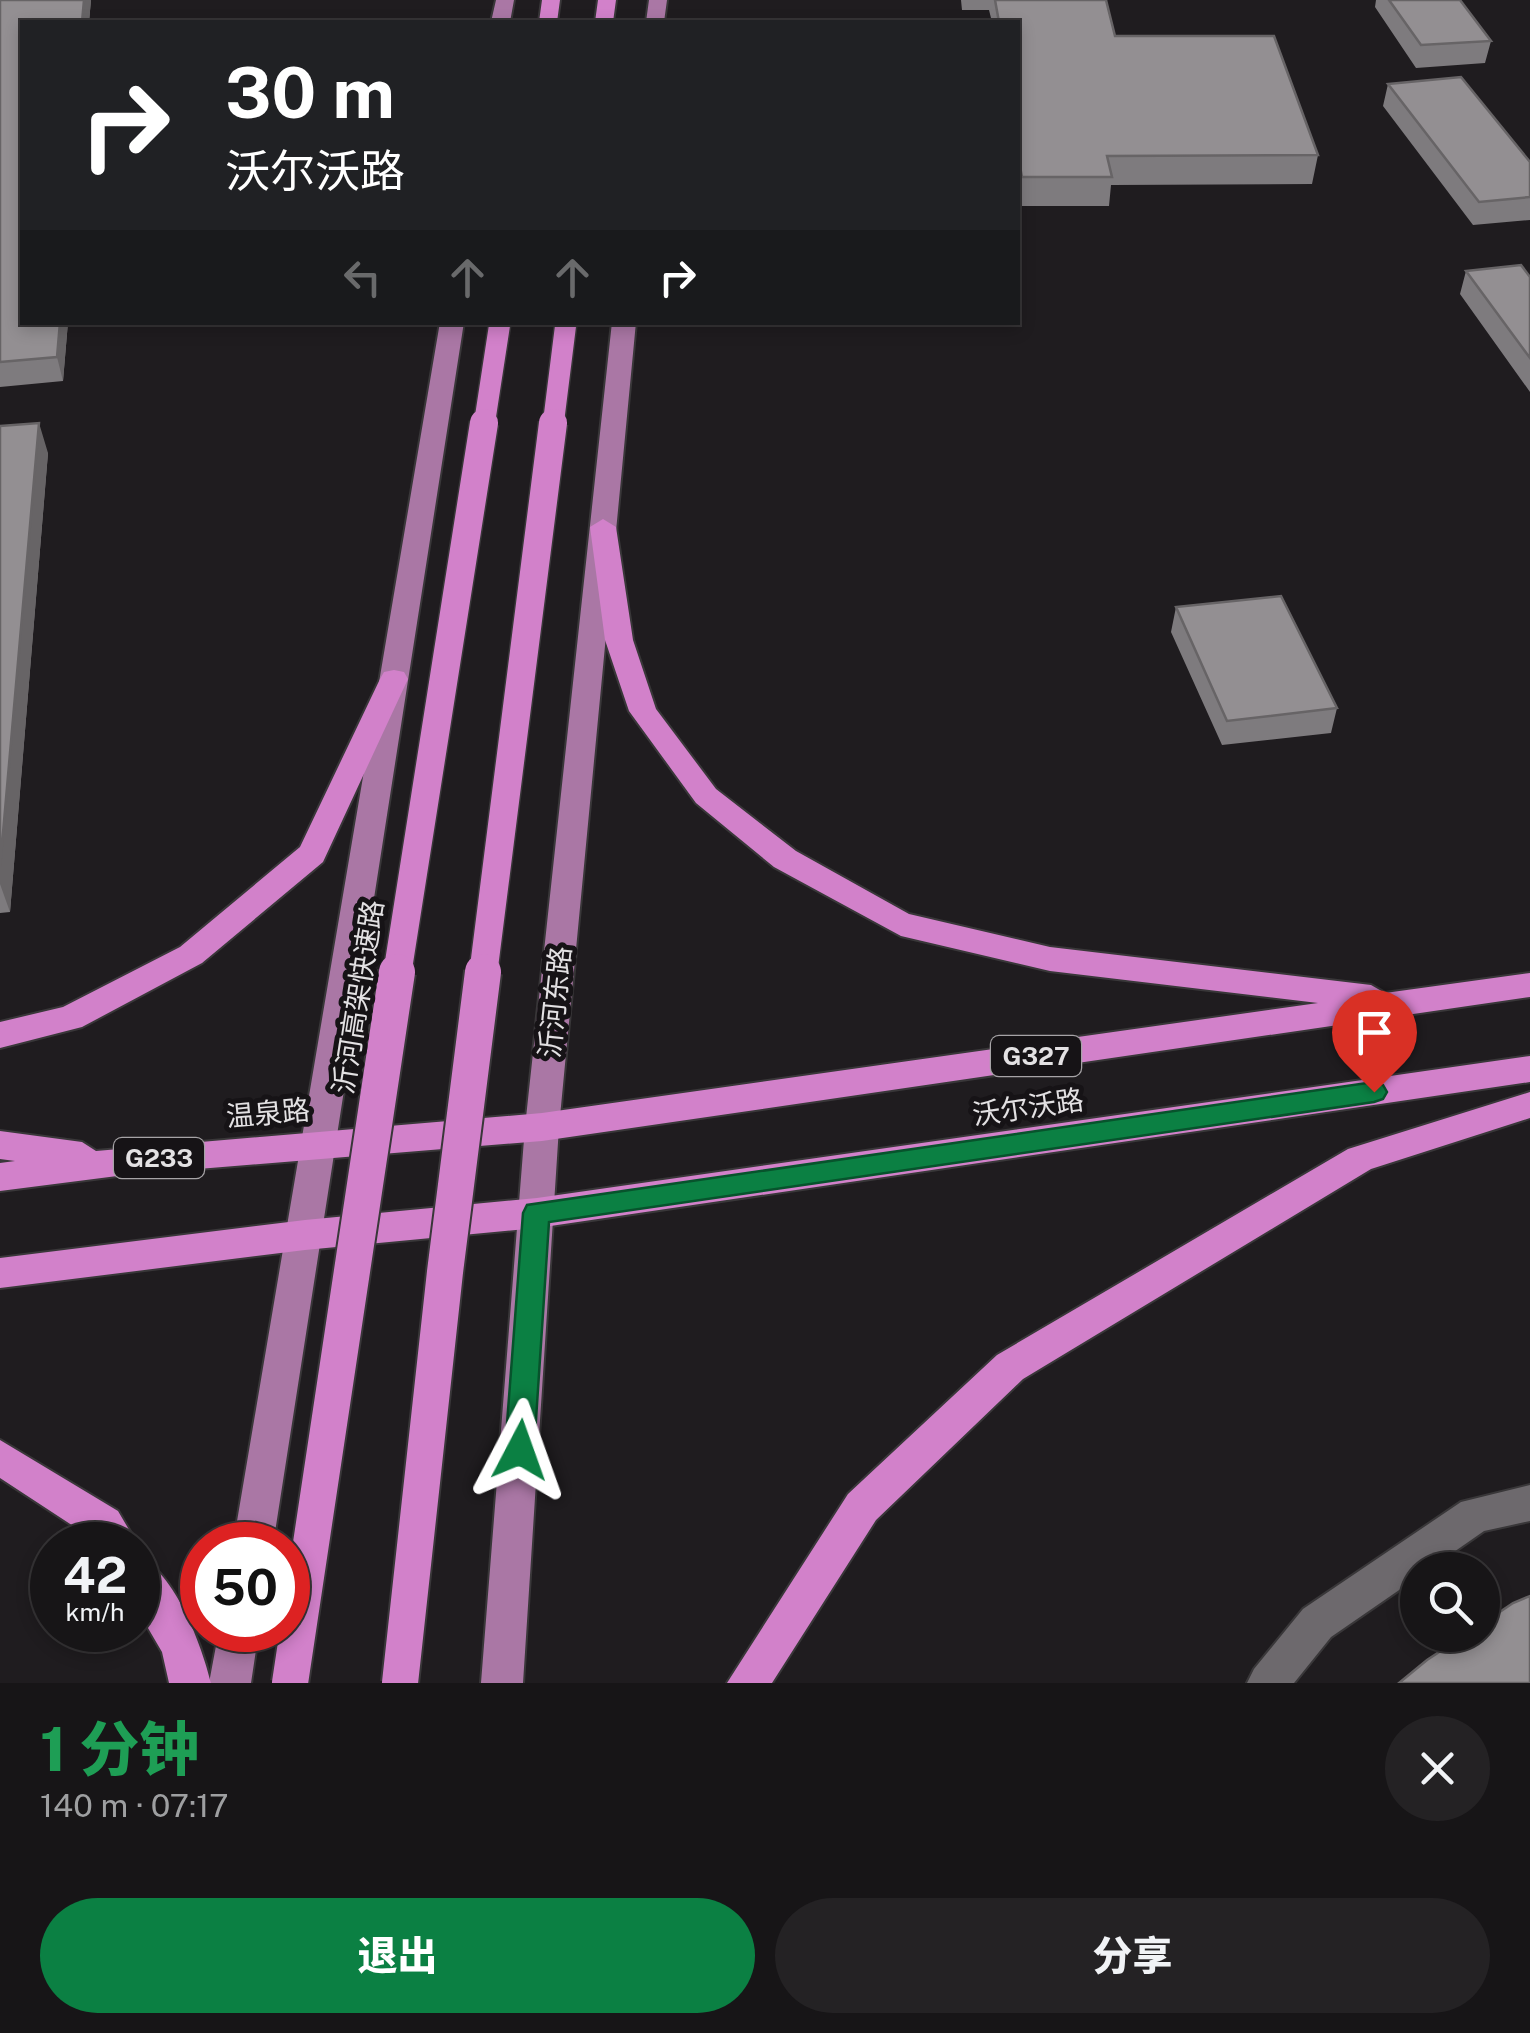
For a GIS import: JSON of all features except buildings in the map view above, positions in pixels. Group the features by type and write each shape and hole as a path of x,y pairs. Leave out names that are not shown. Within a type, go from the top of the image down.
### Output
{"highway":[{"name":"沂河高架快速路","path":"290,1683 346,1294 500,325"},
{"path":"400,1683 445,1272 566,325"},
{"path":"604,528 619,640 643,711 706,796 785,859 901,924 1050,959 1413,1002"},
{"path":"0,1036 71,1018 191,955 312,854 394,679"},
{"name":"沃尔沃路","path":"542,1127 1530,985"},
{"name":"沃尔沃路","path":"536,1213 1530,1069"},
{"path":"748,1683 862,1507 1010,1366 1360,1159 1530,1105"},
{"name":"温泉路","path":"0,1177 125,1161 542,1127"},
{"path":"0,1145 125,1161"},
{"path":"0,1273 305,1235 536,1213"},
{"path":"0,1457 101,1522"},
{"path":"160,1611 181,1644 190,1683"}],"main road":[{"path":"257,1522 452,325"},
{"name":"沂河东路","path":"502,1683 542,1127 624,325"},
{"path":"230,1683 235,1652"}],"lane":[{"path":"1268,1683 1317,1623 1475,1515 1530,1502"}],"route":[{"path":"520,1450 536,1213 1374,1092"}]}
